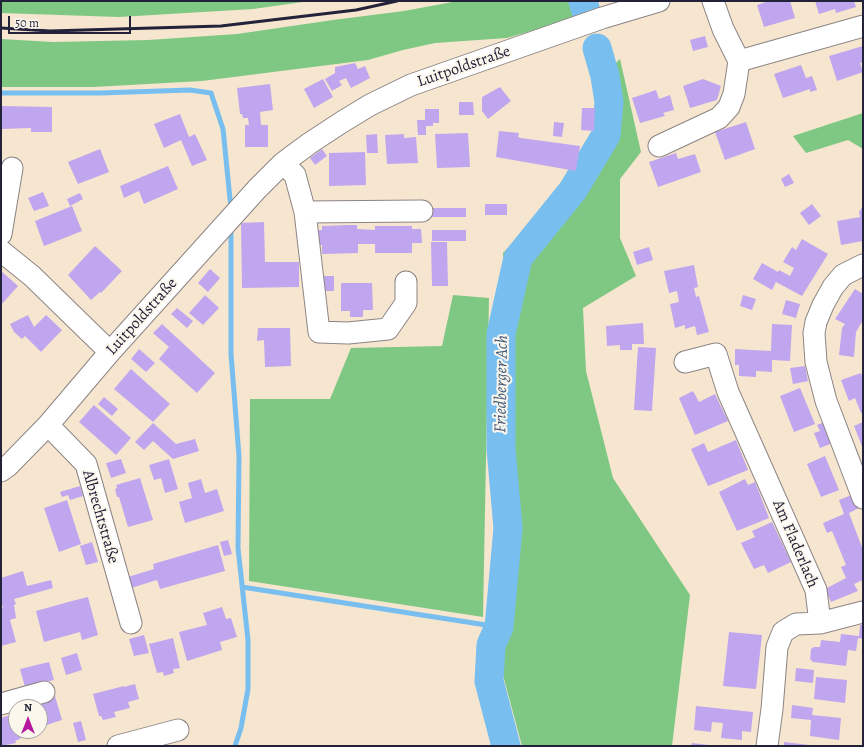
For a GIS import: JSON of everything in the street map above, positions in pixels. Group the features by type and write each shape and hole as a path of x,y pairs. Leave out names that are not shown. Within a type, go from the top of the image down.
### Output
{"street":[{"name":"Luitpoldstraße","path":"1,471 8,466 48,424 110,352 257,189 284,163 310,143 370,105 409,86 595,21 659,1"},
{"path":"659,146 719,118 729,107 734,94 739,61 722,29 713,1"},
{"path":"739,61 863,26"},
{"path":"284,163 295,175 305,212 319,332 348,333 388,329 406,303 406,282"},
{"path":"1,234 12,168"},
{"path":"305,212 422,211"},
{"path":"1,251 32,276 110,352"},
{"path":"863,266 843,275 833,287 823,305 816,322 814,333 816,362 826,401 863,498"},
{"name":"Am Fladerlach","path":"685,362 716,354 728,392 816,590 820,623"},
{"name":"Albrechtstraße","path":"48,424 86,464 130,623"},
{"path":"767,746 777,647 783,632 796,624 820,623 863,612"},
{"path":"1,704 44,692"},
{"path":"118,746 178,730"}],"green space":[{"path":"1,1 310,1 253,9 119,17 1,13"},
{"path":"458,1 574,1 579,17 507,38 435,43 368,60 202,81 93,87 1,87 1,39 53,42 148,40 237,34 404,11"},
{"path":"620,59 641,152 620,179 620,238 636,276 583,308 586,371 613,478 690,595 672,746 522,746 500,664 513,569 503,253 554,201 598,134 593,85"},
{"path":"863,113 863,149 848,140 806,153 793,136"},
{"path":"453,295 489,298 483,617 249,581 250,399 330,399 351,348 442,346"}],"building":[{"path":"769,1 790,1 795,18 764,27 757,5"},
{"path":"815,1 854,1 856,7 836,13 835,9 819,14"},
{"path":"705,36 708,47 693,51 690,40"},
{"path":"863,46 863,62 860,63 863,72 837,81 829,56"},
{"path":"355,63 358,69 365,66 370,78 351,88 346,78 339,81 342,85 332,91 325,79 335,73 335,67"},
{"path":"801,65 806,78 812,76 817,90 810,92 810,89 783,98 774,74"},
{"path":"323,79 333,97 314,108 304,89"},
{"path":"703,79 721,86 717,100 690,108 683,86"},
{"path":"270,84 273,110 260,112 261,125 268,125 268,147 245,147 245,125 249,125 248,118 243,118 242,114 240,114 237,88"},
{"path":"500,87 511,101 488,119 482,111 482,97"},
{"path":"656,90 659,99 670,95 674,110 663,113 665,116 640,123 632,98"},
{"path":"459,102 473,102 474,115 459,115"},
{"path":"2,106 52,107 52,132 31,132 31,128 2,129"},
{"path":"582,108 595,108 594,131 581,130"},
{"path":"425,109 439,109 439,123 433,123 433,126 426,126 426,135 418,135 417,120 425,120"},
{"path":"180,114 189,137 195,134 207,160 192,166 181,140 164,148 154,124"},
{"path":"554,122 564,123 562,137 553,136"},
{"path":"746,122 755,149 725,160 715,132"},
{"path":"499,131 519,133 518,137 521,138 580,146 576,171 496,157"},
{"path":"468,133 470,167 437,168 435,134"},
{"path":"377,134 378,153 367,153 366,135"},
{"path":"404,134 404,138 416,137 418,163 387,164 385,135"},
{"path":"100,149 109,172 78,184 68,162"},
{"path":"322,149 327,156 315,165 310,158"},
{"path":"365,152 366,185 329,186 329,153"},
{"path":"676,153 678,159 695,154 701,172 658,187 649,162"},
{"path":"168,166 178,189 144,204 139,191 124,198 120,186"},
{"path":"789,174 794,183 785,187 781,179"},
{"path":"43,192 49,206 34,211 28,198"},
{"path":"80,193 83,199 70,206 67,199"},
{"path":"485,204 507,204 507,215 485,215"},
{"path":"812,204 821,216 809,225 800,213"},
{"path":"72,206 82,231 44,246 35,221"},
{"path":"430,208 466,208 466,217 430,217"},
{"path":"863,208 863,241 841,245 837,221 860,217 859,211"},
{"path":"264,222 265,262 299,262 299,287 242,288 241,223"},
{"path":"357,225 357,229 375,230 375,226 412,226 412,229 421,229 422,243 412,243 412,253 375,253 375,244 358,244 358,253 322,254 322,245 313,245 313,230 322,230 322,226"},
{"path":"432,230 466,230 466,241 432,241"},
{"path":"802,239 828,254 802,296 776,282 772,290 753,279 762,263 778,272 779,270 790,276 794,268 783,262 792,247 796,250"},
{"path":"431,242 447,242 448,286 432,286"},
{"path":"95,246 122,271 101,293 100,292 91,300 68,275"},
{"path":"649,247 653,260 637,265 633,252"},
{"path":"694,265 698,287 694,288 696,297 699,296 709,332 697,335 695,326 685,329 685,325 675,328 670,304 679,302 677,291 669,293 664,271"},
{"path":"210,269 220,278 208,292 198,283"},
{"path":"1,271 18,286 1,305"},
{"path":"319,276 334,276 334,291 319,291"},
{"path":"341,283 372,283 373,310 363,310 363,317 350,317 350,311 341,311"},
{"path":"855,289 863,294 863,320 856,332 854,357 839,355 842,328 845,324 835,319"},
{"path":"205,295 219,308 203,325 189,313"},
{"path":"743,295 756,299 752,310 740,306"},
{"path":"786,300 800,304 796,318 782,314"},
{"path":"177,308 193,321 187,328 171,314"},
{"path":"28,315 34,327 46,315 62,330 41,352 25,336 22,339 14,332 10,324"},
{"path":"643,323 644,344 632,344 632,350 620,350 620,345 607,346 606,326"},
{"path":"162,324 215,373 197,393 159,359 169,347 153,333"},
{"path":"772,324 792,325 790,361 772,360 772,372 756,371 756,377 739,376 739,365 735,365 735,349 771,351"},
{"path":"258,328 290,328 291,366 265,367 264,340 257,341"},
{"path":"638,347 656,348 652,411 634,410"},
{"path":"139,349 155,363 146,372 131,359"},
{"path":"805,366 808,381 793,384 790,368"},
{"path":"131,369 170,404 153,422 114,389"},
{"path":"861,373 863,379 863,412 861,413 855,398 849,401 841,380"},
{"path":"800,388 815,424 794,432 780,396"},
{"path":"693,391 699,402 715,394 728,421 695,435 679,398"},
{"path":"104,397 118,409 112,416 98,404"},
{"path":"94,405 131,438 116,455 79,422"},
{"path":"827,421 833,443 820,448 814,433 820,431 817,425"},
{"path":"863,422 863,449 854,426"},
{"path":"153,423 176,444 195,439 199,451 173,459 153,441 144,450 135,442"},
{"path":"736,440 748,470 708,486 691,449 704,443 708,452"},
{"path":"825,456 839,490 821,497 807,464"},
{"path":"121,459 126,473 111,478 106,463"},
{"path":"169,459 178,489 165,493 161,478 154,480 149,465"},
{"path":"140,478 153,520 128,527 115,489 117,488 116,485"},
{"path":"201,479 205,493 217,489 224,511 185,523 179,502 192,498 188,483"},
{"path":"745,479 748,485 755,482 769,518 737,531 719,492"},
{"path":"80,486 83,496 70,500 68,495 62,497 60,492"},
{"path":"854,494 859,508 849,513 863,550 863,580 854,584 858,591 831,602 825,589 846,578 841,567 846,565 832,531 827,533 823,523 844,514 839,500"},
{"path":"67,500 81,544 59,552 44,508"},
{"path":"772,522 791,562 768,573 764,565 754,569 741,543 755,537 752,531"},
{"path":"228,540 232,554 224,556 220,542"},
{"path":"92,542 98,562 86,565 80,546"},
{"path":"218,545 225,571 160,589 157,580 131,588 128,577 154,569 153,564"},
{"path":"23,571 27,586 51,580 53,588 14,599 16,604 14,605 16,618 10,620 16,642 1,646 1,609 3,608 1,600 1,578"},
{"path":"88,597 98,635 82,640 80,632 44,642 36,611"},
{"path":"222,607 226,619 231,618 237,637 220,642 222,650 187,661 179,632 207,625 203,613"},
{"path":"860,625 863,625 863,639 858,638 856,651 848,650 846,666 813,662 810,659 811,649 814,647 820,647 821,640 840,642 841,634 859,636"},
{"path":"729,632 762,635 756,689 723,686"},
{"path":"144,635 149,653 134,656 129,639"},
{"path":"173,638 180,668 173,669 174,673 164,676 163,672 157,673 149,644"},
{"path":"77,653 82,670 66,675 61,658"},
{"path":"49,662 54,680 25,687 20,669"},
{"path":"796,668 814,670 813,683 795,681"},
{"path":"816,677 847,680 845,703 814,699"},
{"path":"135,684 139,699 128,702 130,708 114,712 116,717 103,720 101,716 99,716 93,694"},
{"path":"55,696 62,720 48,724 48,699 46,699"},
{"path":"792,705 813,708 812,715 841,718 839,740 810,736 811,720 791,718"},
{"path":"696,706 753,712 751,732 742,731 742,740 721,738 723,723 712,722 711,732 694,730"},
{"path":"8,716 8,739 20,739 15,741 16,743 1,746 1,718"},
{"path":"81,721 86,740 78,742 73,723"},
{"path":"784,742 810,745 810,746 784,746"},
{"path":"692,743 709,745 709,746 691,746"}],"waterway":[{"name":"Friedberger Ach","path":"583,1 585,8"},
{"name":"Friedberger Ach","path":"506,746 489,681 491,645 499,627 508,528 501,449 501,334 518,258 573,190 606,135 609,102 605,76 597,48"},
{"path":"1,93 100,93 190,90 211,93 223,129 231,209"},
{"path":"231,227 231,354 239,456 238,548 248,640 248,689 241,728 235,746"},
{"path":"242,587 499,627"}],"railway":[{"path":"1,28 50,31 221,26 356,10 397,1"}]}
